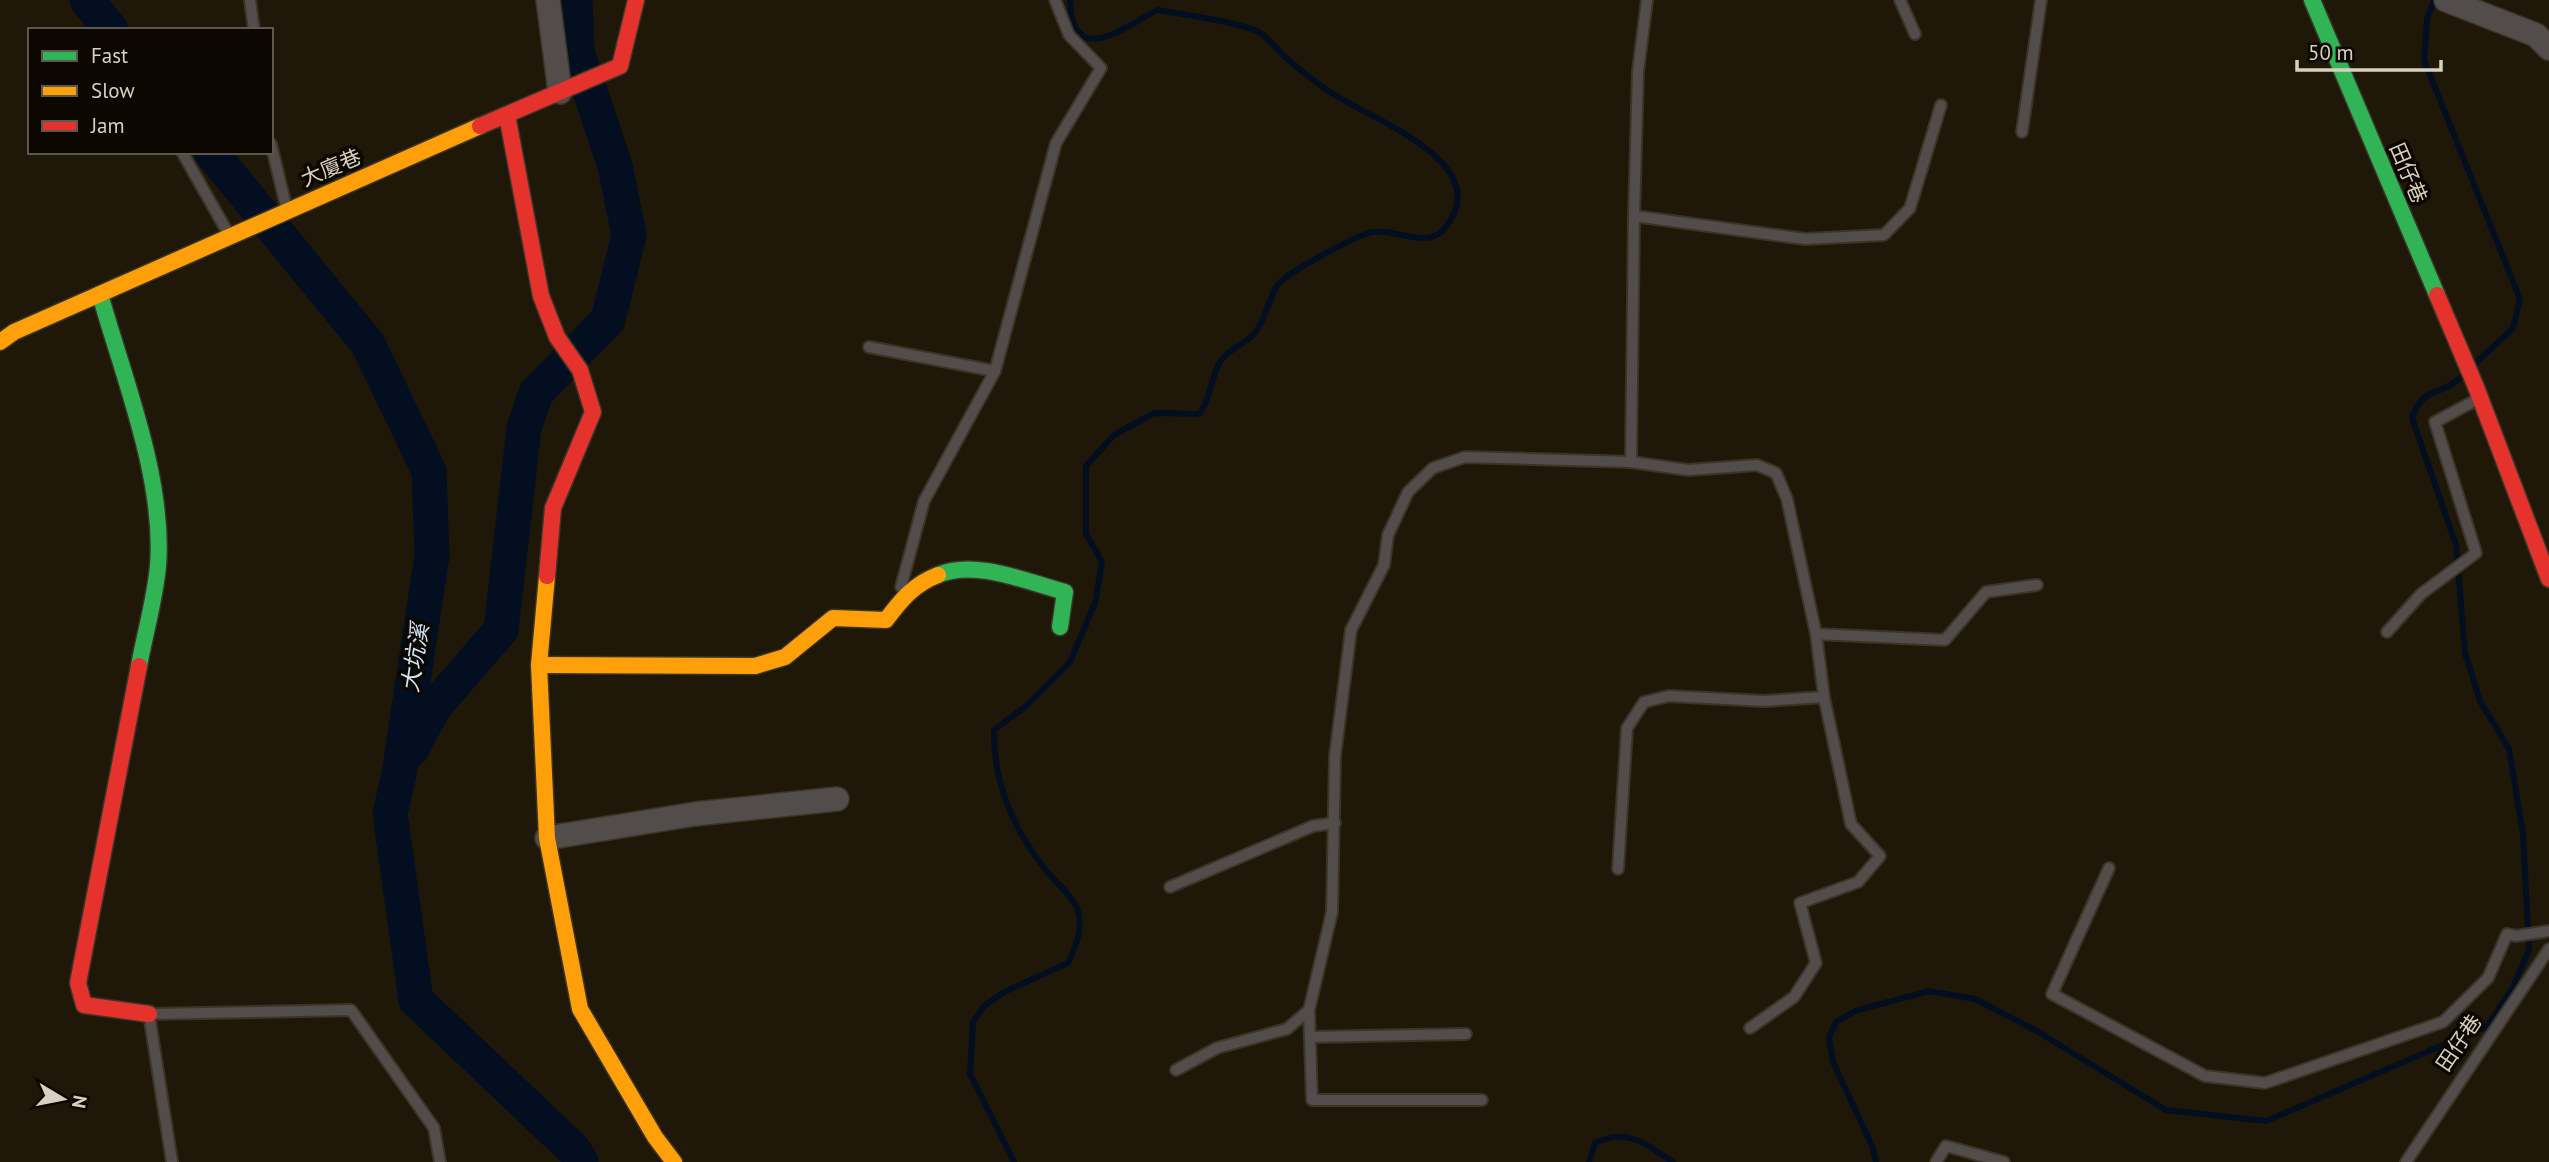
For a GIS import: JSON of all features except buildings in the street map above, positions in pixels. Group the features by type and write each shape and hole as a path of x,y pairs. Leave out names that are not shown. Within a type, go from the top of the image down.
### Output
{"street":[{"path":"548,0 561,92"},
{"name":"大廈巷","path":"0,342 14,332 282,212 620,66 636,0"},
{"name":"田仔巷","path":"2312,0 2478,392"},
{"path":"2453,4 2536,35 2549,48"},
{"path":"507,115 541,296 557,337 580,370 593,412 553,508 539,665 547,838 580,1009 655,1137 674,1162"},
{"path":"100,294 150,478 159,536 158,566 78,983 84,1005 149,1014"},
{"path":"2478,392 2549,579"},
{"path":"539,665 755,666 785,657 833,618 886,620 898,600 923,577 956,568 1065,592 1060,627"},
{"path":"547,838 695,814 837,799"}],"lane":[{"path":"250,0 254,28"},
{"path":"898,600 924,501 995,371 1056,143 1101,68 1069,35 1055,0"},
{"path":"1631,462 1638,71 1647,0"},
{"path":"1900,0 1916,34"},
{"path":"2022,132 2042,0"},
{"path":"1634,216 1805,239 1884,234 1910,208 1941,105"},
{"path":"183,154 234,234"},
{"path":"273,154 282,212"},
{"path":"869,347 995,371"},
{"path":"2387,632 2421,594 2476,554 2435,422 2478,392"},
{"path":"1482,1100 1312,1100 1309,1010 1332,912 1335,756 1350,630 1384,565 1388,535 1408,492 1433,468 1465,457 1631,462 1688,470 1757,465 1776,473 1787,499 1816,634 1824,697 1852,824 1880,856 1858,882 1800,903 1816,963 1794,997 1750,1028"},
{"path":"1816,634 1945,640 1986,592 2037,585"},
{"path":"1618,869 1627,728 1644,702 1670,696 1764,701 1824,697"},
{"path":"1170,887 1313,826 1335,823"},
{"path":"2109,868 2052,994 2205,1076 2265,1083 2443,1022 2488,978 2507,934 2516,936 2548,931"},
{"name":"田仔巷","path":"2406,1162 2549,948"},
{"path":"172,1162 149,1014 351,1010 434,1128 440,1162"},
{"path":"1176,1070 1217,1048 1287,1029 1309,1010"},
{"path":"1310,1037 1466,1034"},
{"path":"1936,1162 1946,1146 2004,1162"}],"waterway":[{"name":"大坑溪","path":"87,0 109,28"},
{"path":"412,749 434,707 501,630 524,428 536,393 608,320 629,235 615,166 577,52 575,0"},
{"path":"1014,1162 970,1074 973,1022 984,1006 1004,992 1068,963 1076,943 1080,921 1073,901 1023,838 1007,804 997,768 994,730 1026,706 1070,662 1095,603 1102,562 1086,534 1086,466 1114,435 1154,413 1200,414 1221,360 1254,334 1277,286 1283,280 1305,265 1368,233 1377,231 1418,238 1437,235 1444,229 1457,206 1456,185 1444,165 1425,147 1335,95 1290,61 1257,31 1224,21 1158,10 1118,32 1091,39 1080,34 1073,22 1070,0"},
{"path":"2434,0 2427,19 2424,60 2520,299 2513,328 2476,363"},
{"name":"大坑溪","path":"213,154 368,344 429,471 432,555 399,774 390,814 416,1000 574,1150 581,1162"},
{"path":"1876,1162 1872,1146 1833,1062 1829,1037 1836,1022 1855,1011 1929,991 1975,999 2035,1030 2166,1110 2266,1121 2487,1026 2512,989 2529,950 2523,834 2509,749 2480,701 2465,653 2456,545 2412,418 2426,396 2460,378"},
{"path":"1589,1162 1595,1143 1617,1137 1627,1137 1645,1144 1673,1162"}],"traffic: fast":[{"path":"2312,0 2437,295"},
{"path":"100,294 140,428 155,498 158,566 139,666"},
{"path":"938,575 969,569 985,571 1065,592 1060,627"}],"traffic: slow":[{"path":"0,342 14,332 480,126"},
{"path":"539,665 755,666 785,657 833,618 886,620 909,593 938,575"},
{"path":"547,576 539,665 547,838 580,1009 655,1137 674,1162"}],"traffic: jam":[{"path":"480,126 620,66 636,0"},
{"path":"507,115 541,296 557,337 580,370 593,412 553,508 547,576"},
{"path":"2437,295 2476,387 2549,579"},
{"path":"139,666 78,983 84,1005 149,1014"}]}
